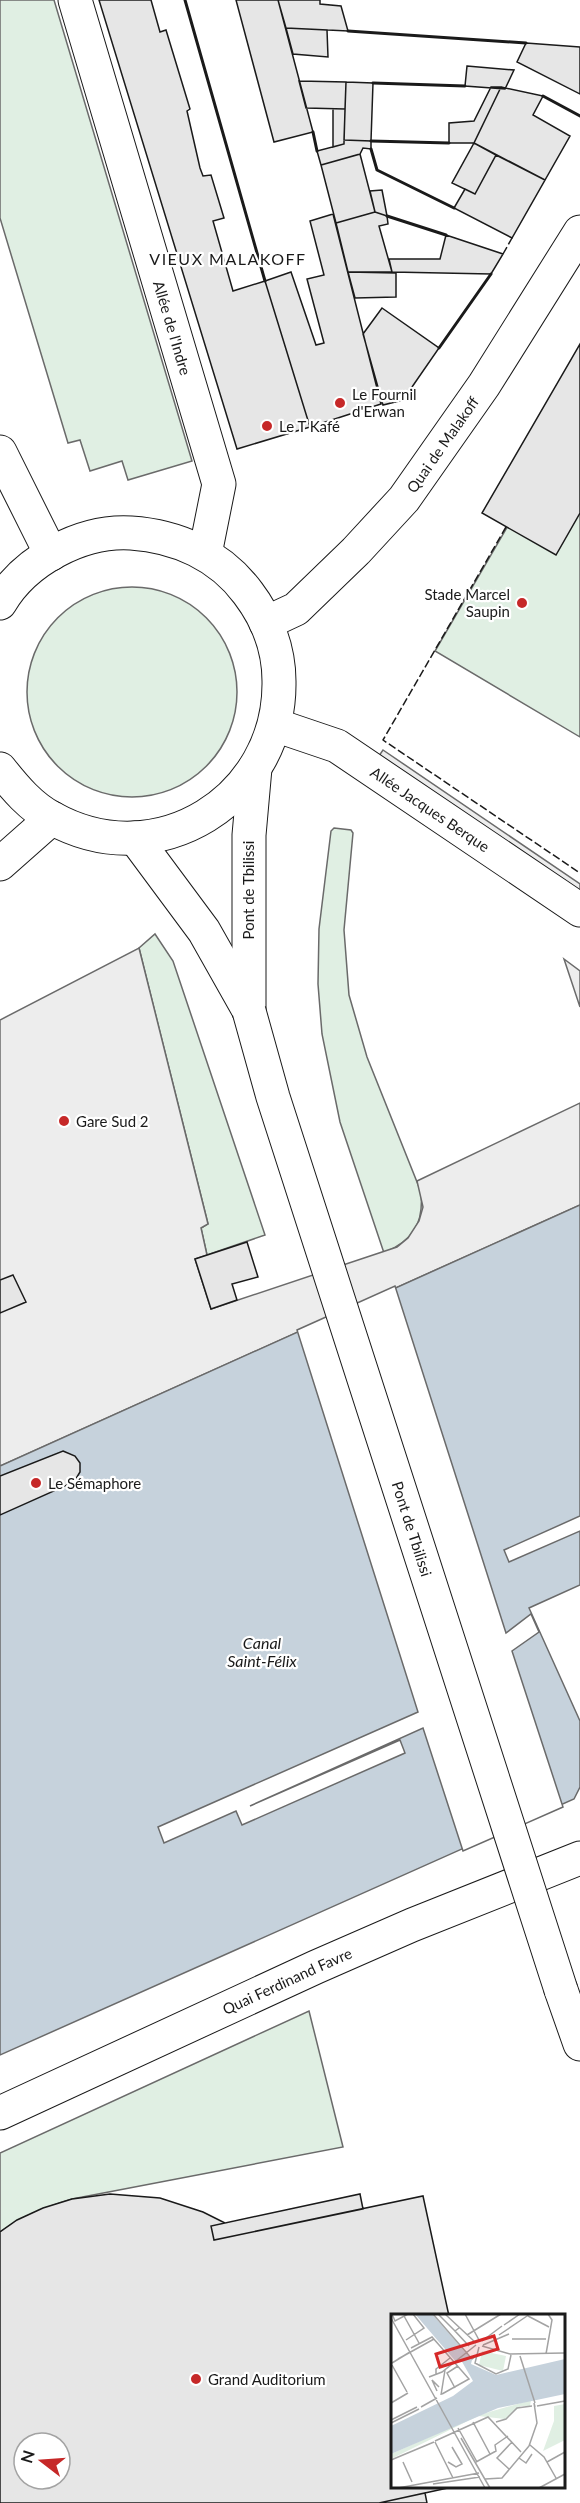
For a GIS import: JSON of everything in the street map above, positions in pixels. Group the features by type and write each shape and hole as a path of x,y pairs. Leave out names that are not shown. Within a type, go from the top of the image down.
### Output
{"main road":[{"name":"Allée de l'Indre","path":"75,0 219,484 205,554"},
{"name":"Quai de Malakoff","path":"266,623 296,609 356,551 404,499 484,385 580,232"},
{"path":"0,452 51,554"},
{"path":"0,603 24,574 51,554 75,542 127,533 154,535 180,542 205,554 224,567 241,584 255,602 266,623 275,648 279,673 279,699 275,725 255,768 241,788 223,804 203,818 182,828 159,835 135,838 106,837 78,830 52,818 32,804 0,769"},
{"name":"Allée Jacques Berque","path":"275,725 337,746 580,910"},
{"name":"Pont de Tbilissi","path":"249,1011 249,835 255,768"},
{"path":"0,864 52,818"},
{"name":"Pont de Tbilissi","path":"135,838 204,931 249,1011 273,1097 580,2044"},
{"name":"Quai Ferdinand Favre","path":"0,2113 316,1967 412,1925 580,1858"}],"green space":[{"path":"0,0 54,0 192,461 128,480 122,461 90,471 80,440 68,443 0,218"},
{"name":"Stade Marcel Saupin","path":"580,402 580,737 435,651"},
{"path":"132,587 152,589 172,595 190,605 206,618 219,634 229,652 235,672 237,692 235,712 229,732 219,750 206,766 190,779 172,789 152,795 132,797 112,795 92,789 74,779 58,766 45,750 35,732 29,712 27,692 29,672 35,652 45,634 58,618 74,605 92,595 112,589"},
{"path":"334,828 351,830 353,833 344,930 349,995 367,1057 421,1192 421,1213 415,1230 394,1248 384,1253 340,1122 322,1034 318,984 319,929 331,831"},
{"path":"155,934 173,961 265,1235 207,1255 201,1228 208,1224 139,948"},
{"path":"309,2011 343,2147 72,2199 35,2212 0,2232 0,2153"}],"shaded area":[{"path":"383,750 580,884 580,903 374,763"},
{"path":"139,948 208,1224 201,1228 207,1255 195,1259 211,1309 397,1247 408,1238 419,1221 423,1207 417,1181 580,1103 580,1205 0,1466 0,1020"},
{"path":"564,959 580,971 580,1007"}],"water":[{"name":"Canal Saint-Félix","path":"580,1205 580,1516 504,1550 509,1562 580,1531 580,1585 529,1608 580,1721 580,1787 574,1799 0,2055 0,1466"}],"pier":[{"path":"395,1286 506,1633 531,1614 539,1632 512,1651 563,1807 463,1851 423,1728 250,1806 400,1740 405,1753 242,1825 236,1811 164,1843 158,1827 418,1712 297,1330"}],"building":[{"path":"99,0 151,0 160,32 166,30 190,109 187,111 200,168 203,176 211,175 224,218 213,221 233,291 265,281 310,427 237,449"},
{"path":"236,0 278,0 313,132 274,142"},
{"path":"278,0 320,0 320,4 341,6 348,31 286,28"},
{"path":"286,28 327,30 328,57 293,54"},
{"path":"526,43 580,47 580,94 517,62"},
{"path":"467,66 514,70 505,89 465,86"},
{"path":"299,81 346,82 345,109 306,108"},
{"path":"346,82 373,83 371,141 344,140"},
{"path":"491,87 501,87 474,143 449,143 449,123 474,121"},
{"path":"501,87 543,96 533,115 570,136 545,180 474,143"},
{"path":"333,109 345,109 344,144 333,147"},
{"path":"344,140 371,141 371,149 363,148 360,154 321,165 317,151 344,144"},
{"path":"474,143 496,155 475,194 452,183"},
{"path":"360,154 375,212 336,223 321,165"},
{"path":"496,155 545,180 512,238 454,208 465,189 475,194"},
{"path":"382,190 387,216 375,212 370,191"},
{"path":"375,212 387,216 388,224 379,226 392,272 348,272 336,223"},
{"path":"333,214 381,404 310,427 265,281 291,272 316,345 324,343 307,279 324,275 310,221"},
{"path":"446,235 503,254 491,274 392,272 389,259 440,259"},
{"path":"348,272 396,273 396,297 355,298"},
{"path":"382,308 439,348 403,400 383,405 363,334"},
{"path":"580,344 580,513 556,555 482,513"},
{"path":"247,1242 258,1277 232,1284 237,1300 211,1309 195,1259"},
{"path":"13,1275 26,1302 0,1313 0,1280"},
{"name":"Le Sémaphore","path":"63,1451 75,1456 80,1463 80,1472 74,1482 0,1515 0,1476"},
{"name":"Grand Auditorium","path":"110,2194 160,2198 203,2212 225,2223 211,2226 214,2240 423,2196 449,2314 391,2314 391,2488 448,2488 379,2503 0,2503 0,2232 17,2220 43,2208 72,2199"},
{"path":"360,2194 363,2209 214,2240 211,2226"},
{"path":"425,2493 427,2503 379,2503"}],"fence":[{"path":"503,254 512,238"},
{"path":"506,527 383,740 580,873"}],"wall":[{"path":"185,0 265,281"},
{"path":"348,31 526,43"},
{"path":"373,83 465,86"},
{"path":"543,96 580,116"},
{"path":"313,132 317,151"},
{"path":"371,141 449,143"},
{"path":"371,149 377,170 454,208"},
{"path":"387,216 446,235"},
{"path":"439,348 491,274"}],"place":[{"name":"Le Fournil d'Erwan","path":"340,403"},
{"name":"Le T Kafé","path":"267,426"},
{"name":"Stade Marcel Saupin","path":"522,603"},
{"name":"Gare Sud 2","path":"64,1121"},
{"name":"Le Sémaphore","path":"36,1483"},
{"name":"Grand Auditorium","path":"196,2379"}],"district":[{"name":"VIEUX MALAKOFF","path":"228,258"}]}
